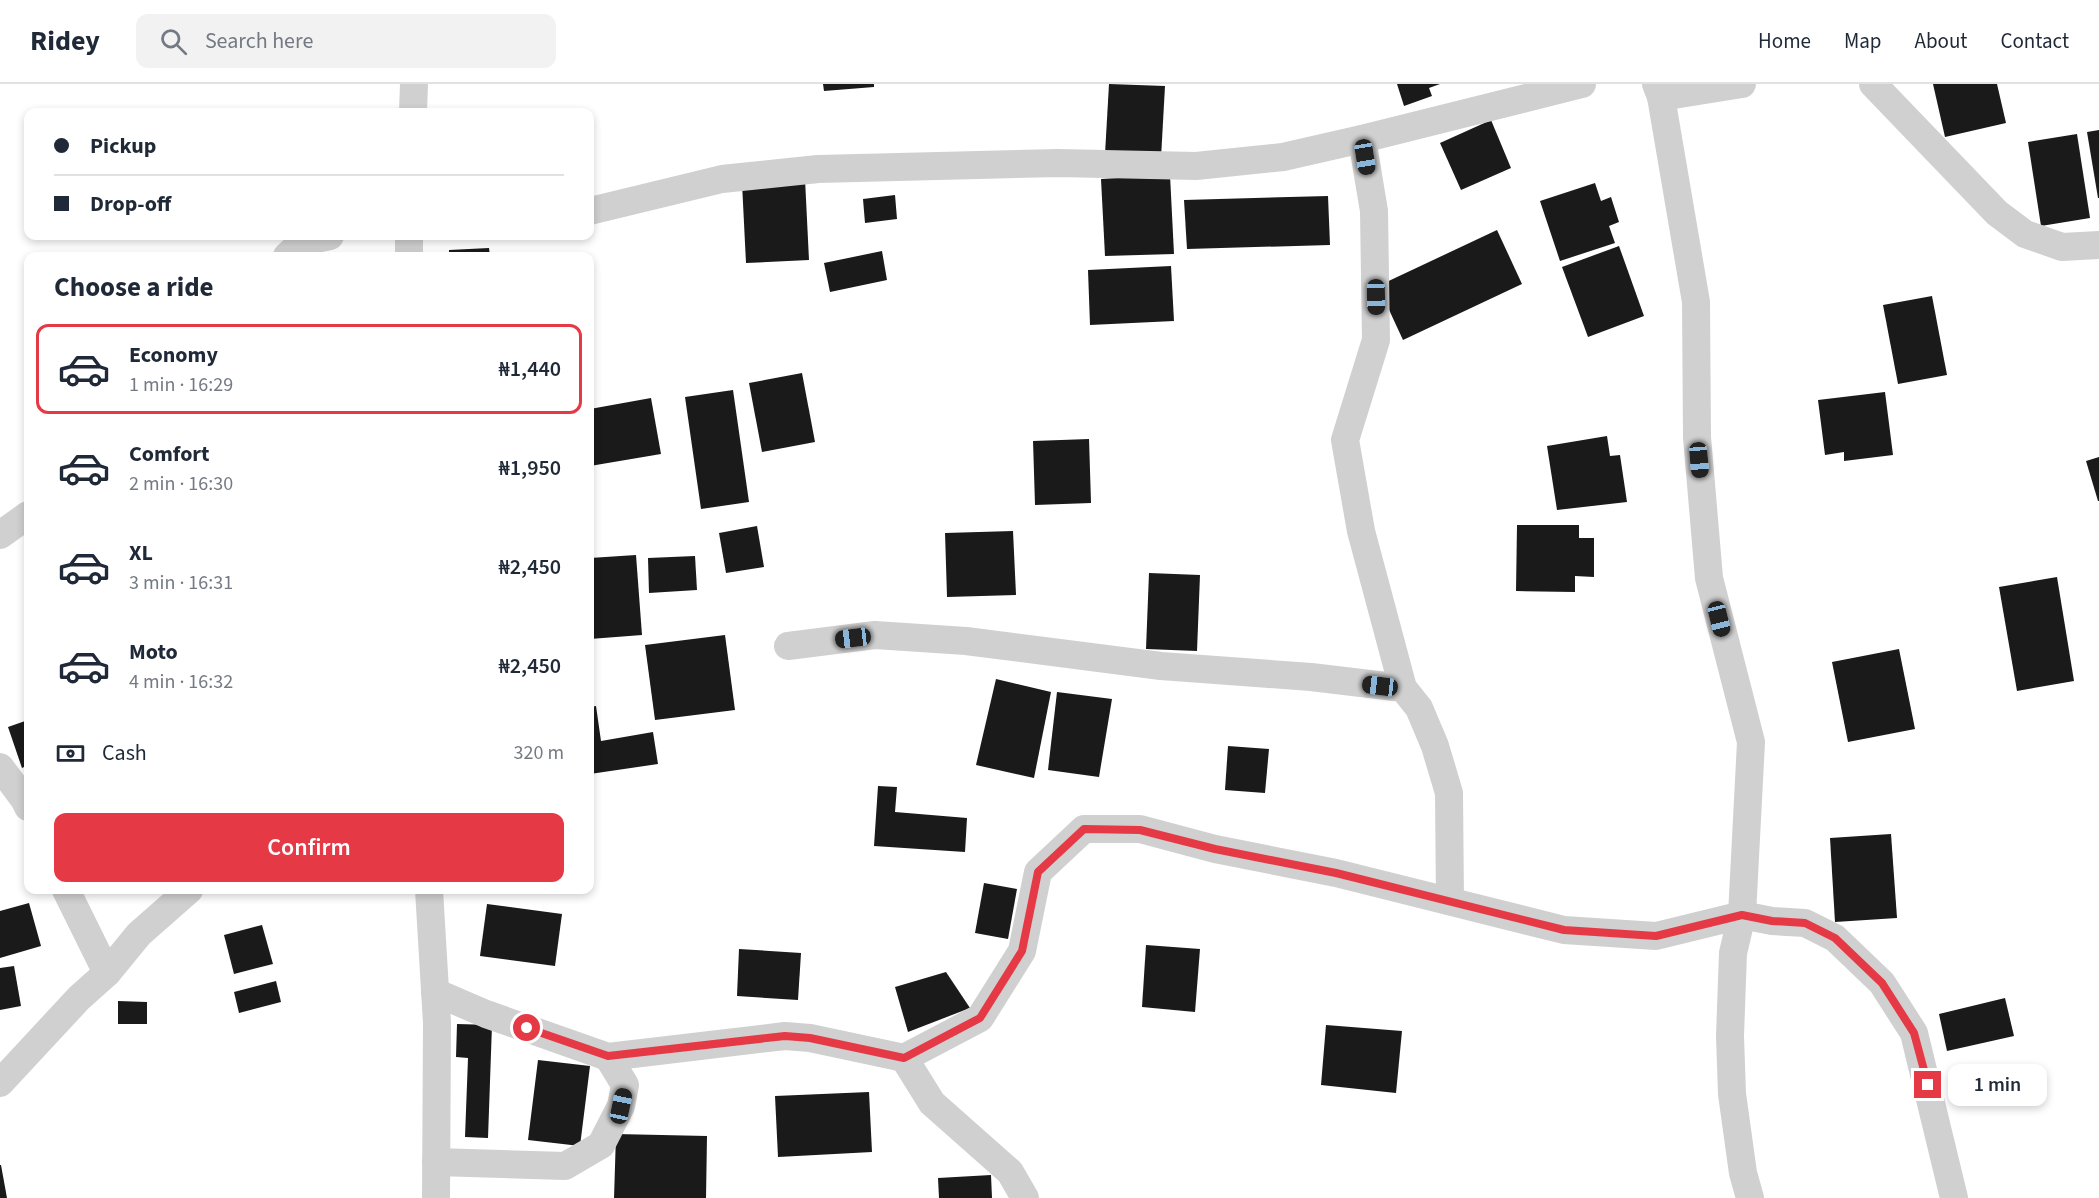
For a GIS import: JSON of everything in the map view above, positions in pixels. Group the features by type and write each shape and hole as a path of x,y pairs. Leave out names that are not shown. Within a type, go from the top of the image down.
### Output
{"street":[{"path":"413,108 414,84"},
{"path":"594,210 722,179 818,169 1058,163 1196,166 1283,157 1582,84"},
{"path":"1742,84 1659,91 1696,302 1697,437 1709,578 1751,742 1742,915 1733,953 1730,1036 1732,1094 1743,1173 1750,1198"},
{"path":"1873,84 1997,213 2025,234 2062,247 2099,245"},
{"path":"1362,139 1374,211 1376,340 1345,440 1361,531 1403,688 1419,708 1436,746 1449,793 1450,901"},
{"path":"291,252 302,242 311,240"},
{"path":"0,535 24,518"},
{"path":"788,646 875,635 966,641 1161,666 1311,677 1403,688"},
{"path":"0,767 24,799"},
{"path":"435,992 486,1014 608,1056 785,1036 810,1038 904,1058 980,1018 1022,951 1038,872 1084,829 1140,830 1215,849 1336,873 1564,930 1656,936 1742,915 1772,921 1805,923 1835,938 1882,983 1914,1033 1954,1198"},
{"path":"68,894 107,973"},
{"path":"0,1083 79,998 107,973 139,934 184,894"},
{"path":"429,894 435,992 436,1198"},
{"path":"436,1162 566,1166 601,1145 621,1106 625,1085 608,1056"},
{"path":"904,1058 932,1103 1010,1172 1025,1198"}],"building":[{"path":"823,84 874,84 874,87 824,91"},
{"path":"1109,84 1165,86 1161,158 1105,154"},
{"path":"1397,84 1440,84 1429,88 1432,96 1404,106"},
{"path":"1933,84 1997,84 2006,123 1945,137"},
{"path":"1491,120 1511,168 1461,190 1440,143"},
{"path":"2099,130 2099,198 2098,198 2087,132"},
{"path":"2077,134 2090,218 2041,226 2028,142"},
{"path":"1170,175 1174,254 1105,256 1101,179"},
{"path":"805,179 809,260 746,263 742,183"},
{"path":"1595,183 1601,201 1611,197 1619,222 1609,226 1615,243 1560,261 1540,201"},
{"path":"895,195 897,219 865,223 863,199"},
{"path":"1328,196 1330,245 1187,249 1184,200"},
{"path":"1497,230 1522,284 1403,340 1378,286"},
{"path":"1619,246 1644,316 1588,337 1562,267"},
{"path":"489,248 490,252 449,252 449,250"},
{"path":"882,251 887,280 830,292 824,263"},
{"path":"1171,266 1174,321 1090,325 1088,270"},
{"path":"1932,296 1947,375 1898,384 1883,305"},
{"path":"802,373 815,442 762,452 749,383"},
{"path":"733,390 749,502 701,509 685,397"},
{"path":"1885,392 1893,455 1844,461 1844,452 1825,455 1818,400"},
{"path":"651,398 661,454 594,465 594,408"},
{"path":"1607,436 1610,456 1620,455 1627,502 1557,510 1547,446"},
{"path":"1089,439 1091,503 1035,505 1033,441"},
{"path":"2099,457 2099,501 2098,501 2086,461"},
{"path":"1517,525 1579,525 1579,538 1594,538 1594,577 1575,576 1575,592 1516,591"},
{"path":"757,526 764,567 726,573 719,533"},
{"path":"1013,531 1016,595 947,597 945,533"},
{"path":"636,555 642,635 594,639 594,558"},
{"path":"695,556 697,590 649,593 648,558"},
{"path":"1149,573 1200,575 1197,651 1146,649"},
{"path":"2057,577 2074,681 2017,691 1999,587"},
{"path":"725,635 735,710 655,720 645,645"},
{"path":"1899,649 1915,729 1848,742 1832,662"},
{"path":"996,679 1051,692 1034,778 976,765"},
{"path":"1057,692 1112,699 1099,777 1048,770"},
{"path":"594,706 596,706 601,741 653,732 658,764 594,773"},
{"path":"24,721 24,767 22,768 8,727"},
{"path":"1228,746 1269,749 1265,793 1225,790"},
{"path":"878,786 897,787 895,812 967,818 965,852 874,846"},
{"path":"1891,834 1897,918 1835,922 1830,838"},
{"path":"984,883 1017,889 1008,939 975,933"},
{"path":"29,903 41,946 0,958 0,911"},
{"path":"487,904 562,914 555,966 480,956"},
{"path":"262,925 273,964 234,974 224,935"},
{"path":"1146,945 1200,949 1195,1012 1142,1007"},
{"path":"739,949 801,953 798,1000 737,996"},
{"path":"14,966 21,1006 0,1010 0,968"},
{"path":"946,972 970,1008 908,1032 895,987"},
{"path":"276,981 281,1002 239,1013 234,992"},
{"path":"2005,998 2014,1036 1947,1051 1939,1014"},
{"path":"118,1001 147,1002 147,1024 118,1024"},
{"path":"457,1024 492,1025 488,1138 465,1137 468,1058 456,1057"},
{"path":"1326,1025 1402,1031 1396,1093 1321,1085"},
{"path":"538,1060 590,1066 580,1146 528,1140"},
{"path":"869,1092 872,1152 778,1157 775,1096"},
{"path":"616,1134 707,1136 706,1198 614,1198"},
{"path":"1,1165 7,1198 0,1198"},
{"path":"991,1175 992,1198 939,1198 938,1178"}],"route":[{"path":"527,1028 608,1056 785,1036 810,1038 904,1058 980,1018 1022,951 1038,872 1084,829 1140,830 1215,849 1336,873 1564,930 1656,936 1742,915 1772,921 1805,923 1835,938 1882,983 1914,1033 1928,1085"}]}
